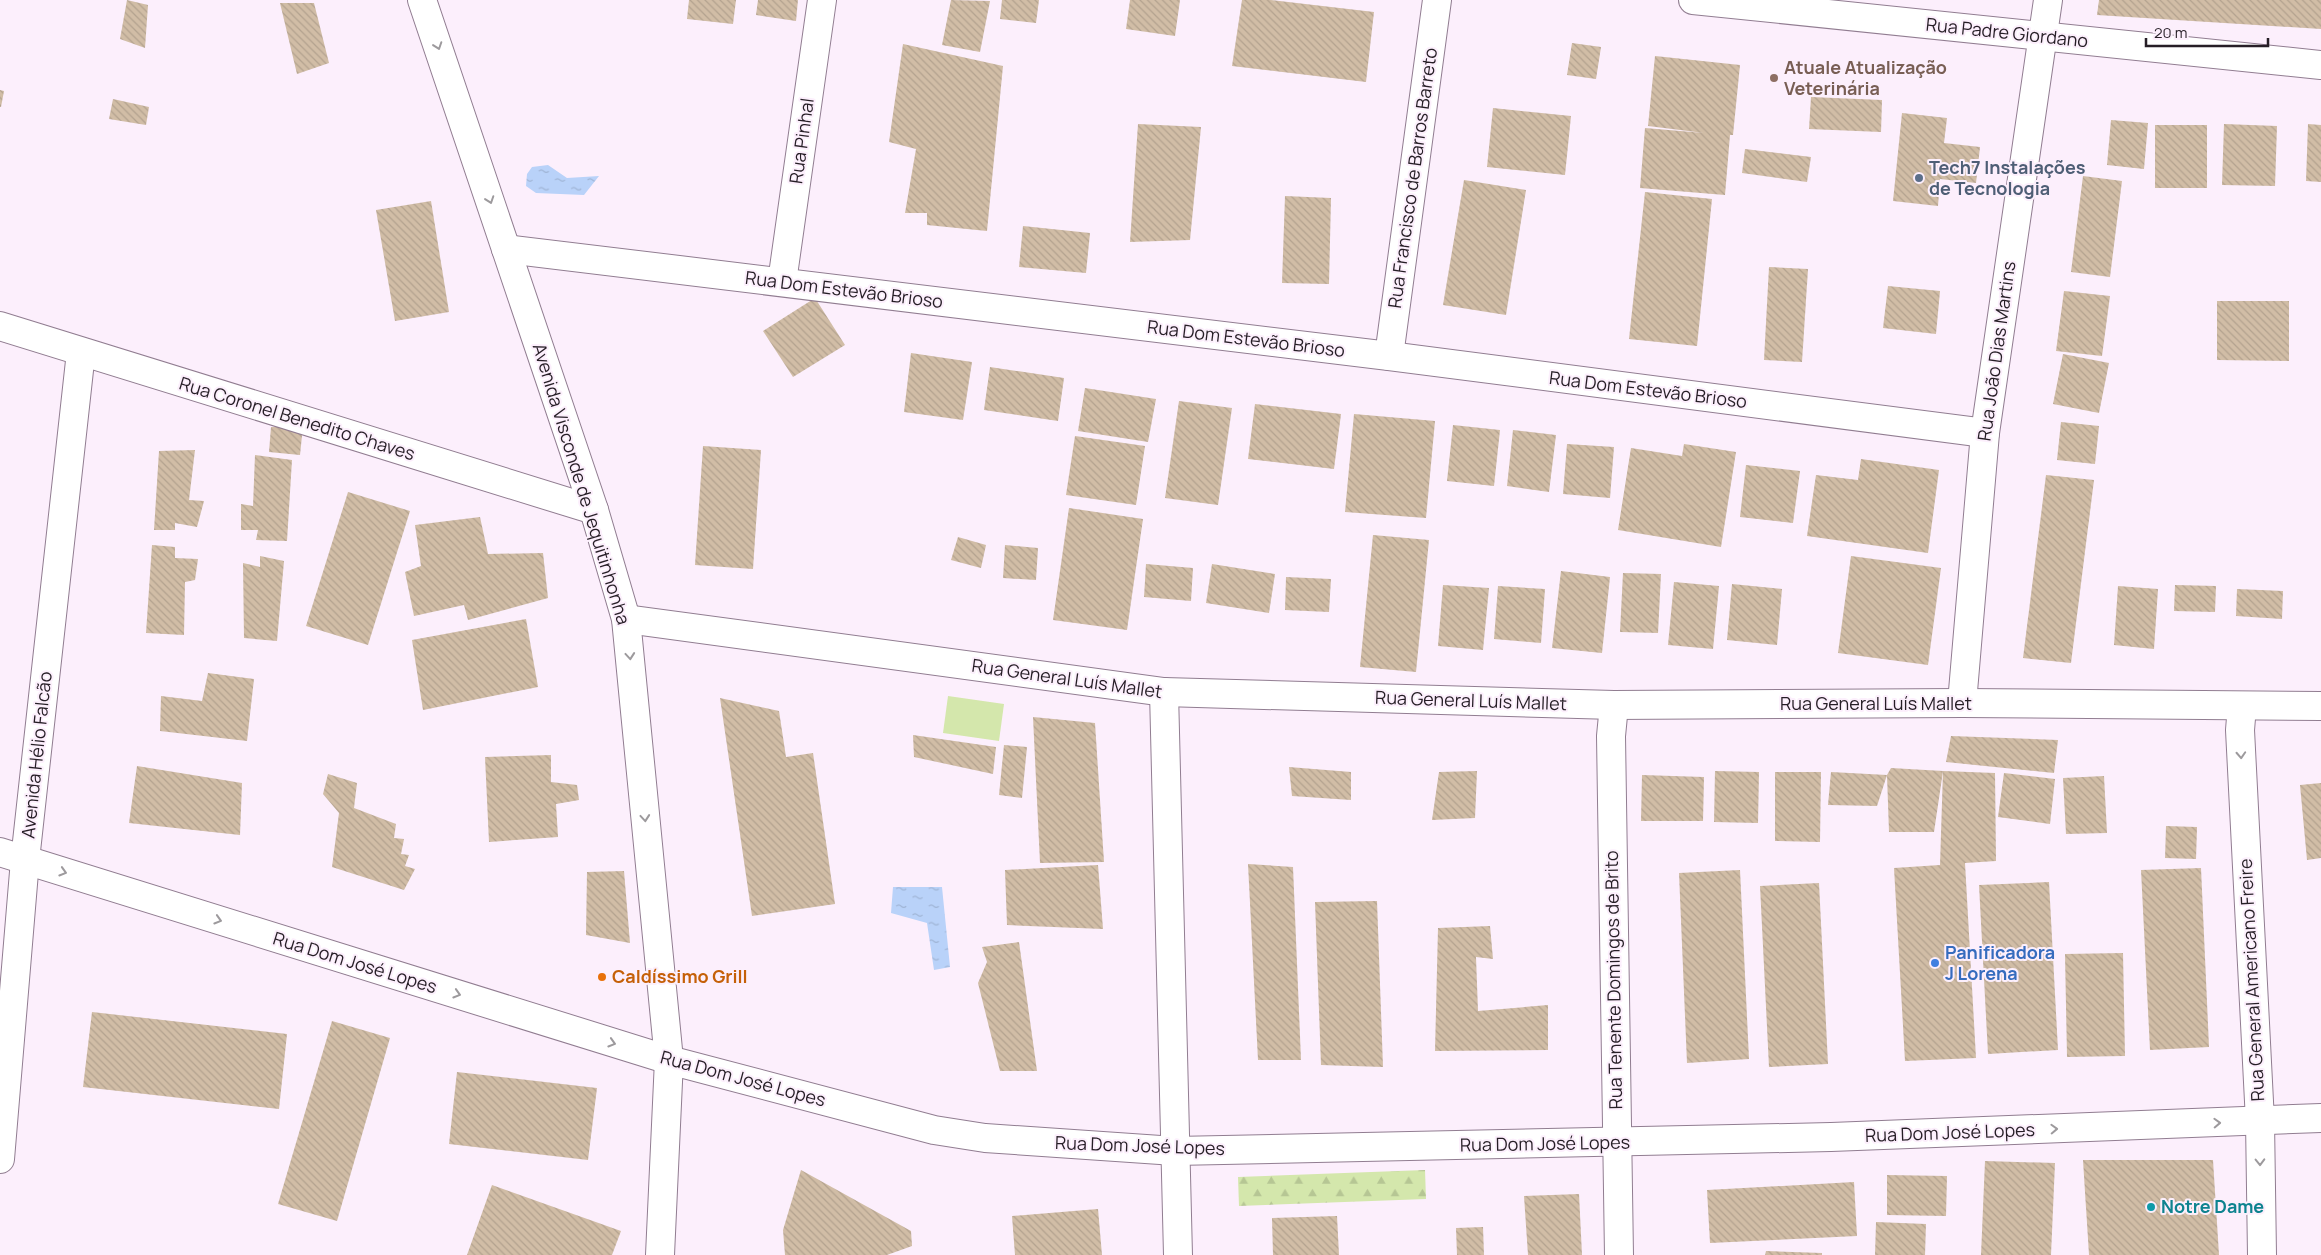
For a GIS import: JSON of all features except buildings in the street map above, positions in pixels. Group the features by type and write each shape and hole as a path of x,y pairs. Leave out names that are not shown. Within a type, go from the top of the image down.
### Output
{"street":[{"name":"Avenida Visconde de Jequitinhonha","path":"422,0 594,510 626,620 668,1060 660,1255"},
{"name":"Rua Pinhal","path":"782,282 822,0"},
{"name":"Rua Francisco de Barros Barreto","path":"1389,356 1437,0"},
{"name":"Rua Padre Giordano","path":"1692,0 2321,65"},
{"name":"Rua João Dias Martins","path":"1962,703 1985,433 2041,37 2048,0"},
{"name":"Rua Dom Estevão Brioso","path":"506,249 1389,356 1985,433"},
{"name":"Rua Coronel Benedito Chaves","path":"0,326 594,510"},
{"name":"Avenida Hélio Falcão","path":"0,1159 13,856 81,352"},
{"name":"Rua General Luís Mallet","path":"626,620 1164,692 1614,705 1962,703 2321,706"},
{"path":"1164,692 1178,1255"},
{"name":"Rua Tenente Domingos de Brito","path":"1614,705 1611,736 1619,1255"},
{"name":"Rua General Americano Freire","path":"2242,706 2240,730 2260,1121 2262,1255"},
{"name":"Rua Dom José Lopes","path":"13,856 668,1060 934,1130 985,1138 1175,1151 1616,1143 2321,1118"}],"green space":[{"path":"948,696 1004,704 999,741 943,733"},
{"path":"1425,1170 1426,1199 1239,1206 1238,1177"}],"water":[{"path":"548,165 567,178 599,176 584,195 536,193 526,186 527,174 532,167"},
{"path":"893,887 942,887 950,967 934,970 927,923 891,913"}],"place":[{"name":"Atuale Atualização Veterinária","path":"1774,78"},
{"name":"Tech7 Instalações de Tecnologia","path":"1919,178"},
{"name":"Panificadora J Lorena","path":"1935,963"},
{"name":"Caldíssimo Grill","path":"602,977"},
{"name":"Notre Dame","path":"2151,1207"}]}
